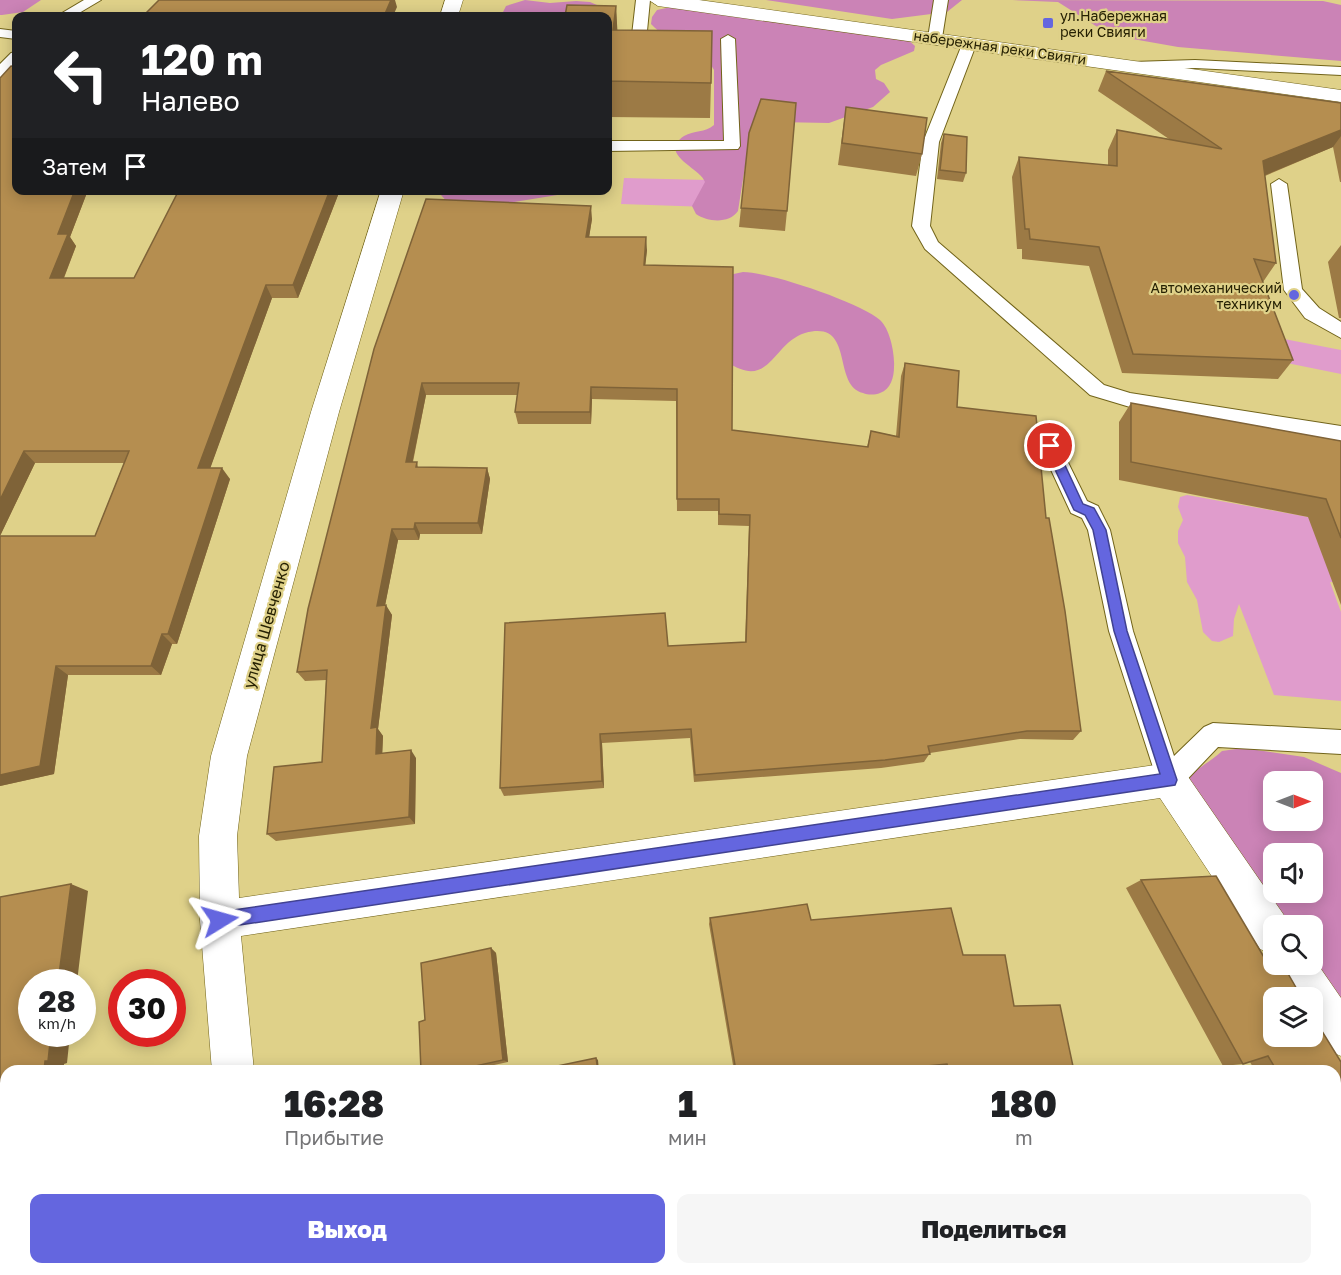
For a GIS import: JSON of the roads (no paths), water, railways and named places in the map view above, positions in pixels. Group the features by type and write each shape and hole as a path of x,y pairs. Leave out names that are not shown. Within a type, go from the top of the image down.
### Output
{"street":[{"name":"набережная реки Свияги","path":"658,0 970,42 1341,96"},
{"name":"улица Шевченко","path":"232,1065 220,920 218,836 229,756 325,412 391,195"},
{"path":"220,920 1169,780 1263,919"},
{"path":"1300,975 1341,1035"}],"lane":[{"path":"72,12 94,0"},
{"path":"643,0 639,35 683,37"},
{"path":"935,38 941,0"},
{"path":"612,146 732,146 722,39 726,8"},
{"path":"970,42 931,142 921,226 932,245 1097,390 1130,399 1341,434"},
{"path":"0,73 12,60"},
{"path":"1133,66 1195,64 1341,71"},
{"path":"1279,184 1293,290 1312,313 1341,331"},
{"path":"1050,446 1079,507 1090,512 1099,530 1121,631 1169,780 1213,735 1341,742"}],"place":[{"name":"ул.Набережная реки Свияги","path":"1048,23"},
{"name":"Автомеханический техникум","path":"1294,295"}]}
